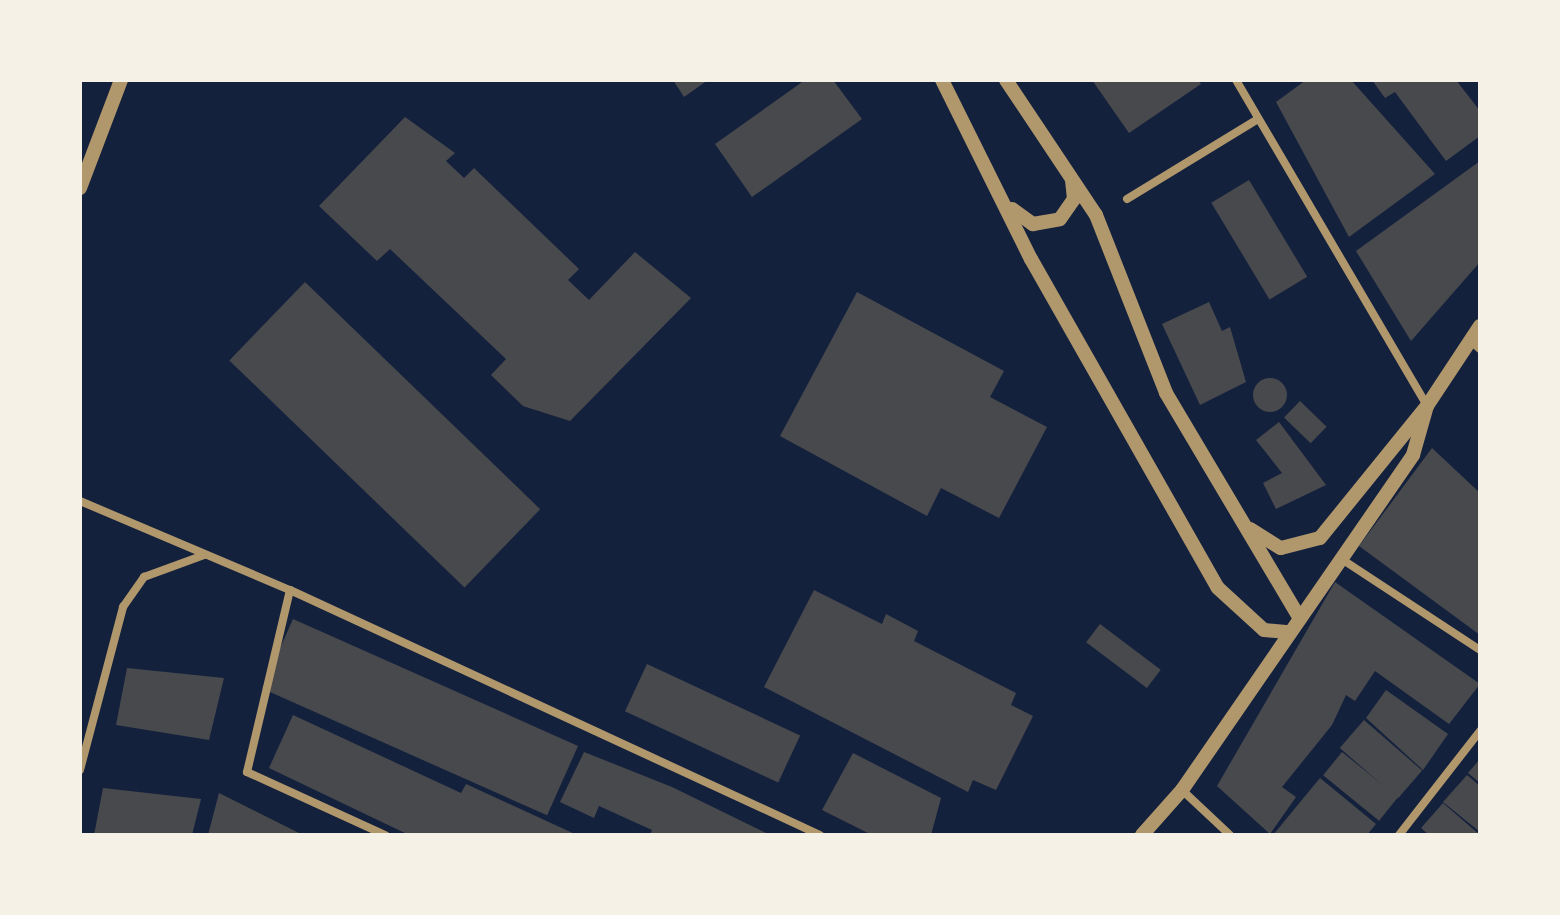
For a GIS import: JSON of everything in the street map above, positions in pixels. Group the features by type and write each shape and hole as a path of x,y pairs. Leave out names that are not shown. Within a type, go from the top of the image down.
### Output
{"street":[{"path":"80,188 121,80"},
{"path":"942,80 1218,588 1264,630 1289,632"},
{"path":"1006,80 1096,215 1166,393 1299,617"},
{"path":"1142,835 1182,790 1339,558 1413,455 1427,406 1236,80"},
{"path":"1127,199 1258,119"},
{"path":"1004,199 1018,216 1048,225 1069,211 1072,179"},
{"path":"1240,521 1281,548 1320,538 1475,345 1480,326"},
{"path":"80,501 290,590 820,835"},
{"path":"80,770 123,607 144,577 205,555"},
{"path":"1339,558 1480,650"},
{"path":"290,590 247,772 385,835"},
{"path":"1399,835 1480,731"},
{"path":"1182,790 1230,835"}],"building":[{"path":"673,80 708,80 684,97"},
{"path":"805,80 833,80 862,119 752,197 715,144"},
{"path":"1092,80 1198,80 1201,84 1129,133"},
{"path":"1306,80 1351,80 1435,174 1349,237 1276,102"},
{"path":"1372,80 1456,80 1480,111 1480,136 1446,161 1395,92 1385,98"},
{"path":"405,117 455,153 446,161 464,178 474,168 579,269 568,280 589,300 635,252 691,298 570,421 523,406 491,375 506,359 390,249 377,261 319,206"},
{"path":"1480,161 1480,262 1411,341 1356,251"},
{"path":"1249,180 1307,277 1269,300 1211,203"},
{"path":"305,282 540,509 465,588 229,360"},
{"path":"857,292 1004,371 990,397 1047,427 999,518 941,488 927,516 780,436"},
{"path":"1209,302 1222,331 1230,327 1246,382 1200,405 1162,324"},
{"path":"1270,378 1282,383 1287,395 1282,407 1270,412 1258,407 1253,395 1258,383"},
{"path":"1300,401 1327,427 1311,443 1284,418"},
{"path":"1279,422 1326,485 1276,509 1263,483 1282,473 1256,440"},
{"path":"1432,448 1480,493 1480,635 1359,546"},
{"path":"1335,582 1480,684 1449,724 1375,671 1355,701 1346,695 1332,725 1282,787 1296,797 1270,834 1217,786"},
{"path":"814,590 882,624 886,614 918,631 914,641 1016,693 1011,705 1033,716 996,790 973,780 968,792 764,687"},
{"path":"293,619 578,746 547,815 262,688"},
{"path":"1100,624 1161,670 1147,688 1086,642"},
{"path":"647,664 800,735 778,783 625,711"},
{"path":"127,668 224,678 209,740 116,725"},
{"path":"1386,690 1448,734 1423,770 1366,718"},
{"path":"293,715 461,793 466,784 577,835 409,835 269,768"},
{"path":"1364,720 1422,771 1398,798 1340,748"},
{"path":"584,752 672,787 770,835 650,835 652,830 599,806 594,818 560,802"},
{"path":"1342,752 1398,797 1379,821 1323,775"},
{"path":"853,753 941,798 931,835 872,835 822,810"},
{"path":"1480,759 1480,783 1468,773"},
{"path":"1467,775 1480,786 1480,832 1443,802"},
{"path":"1320,778 1376,824 1367,835 1273,835"},
{"path":"103,788 201,799 192,835 94,835"},
{"path":"219,793 303,835 208,835"},
{"path":"1443,803 1480,835 1429,835 1421,828"}]}
